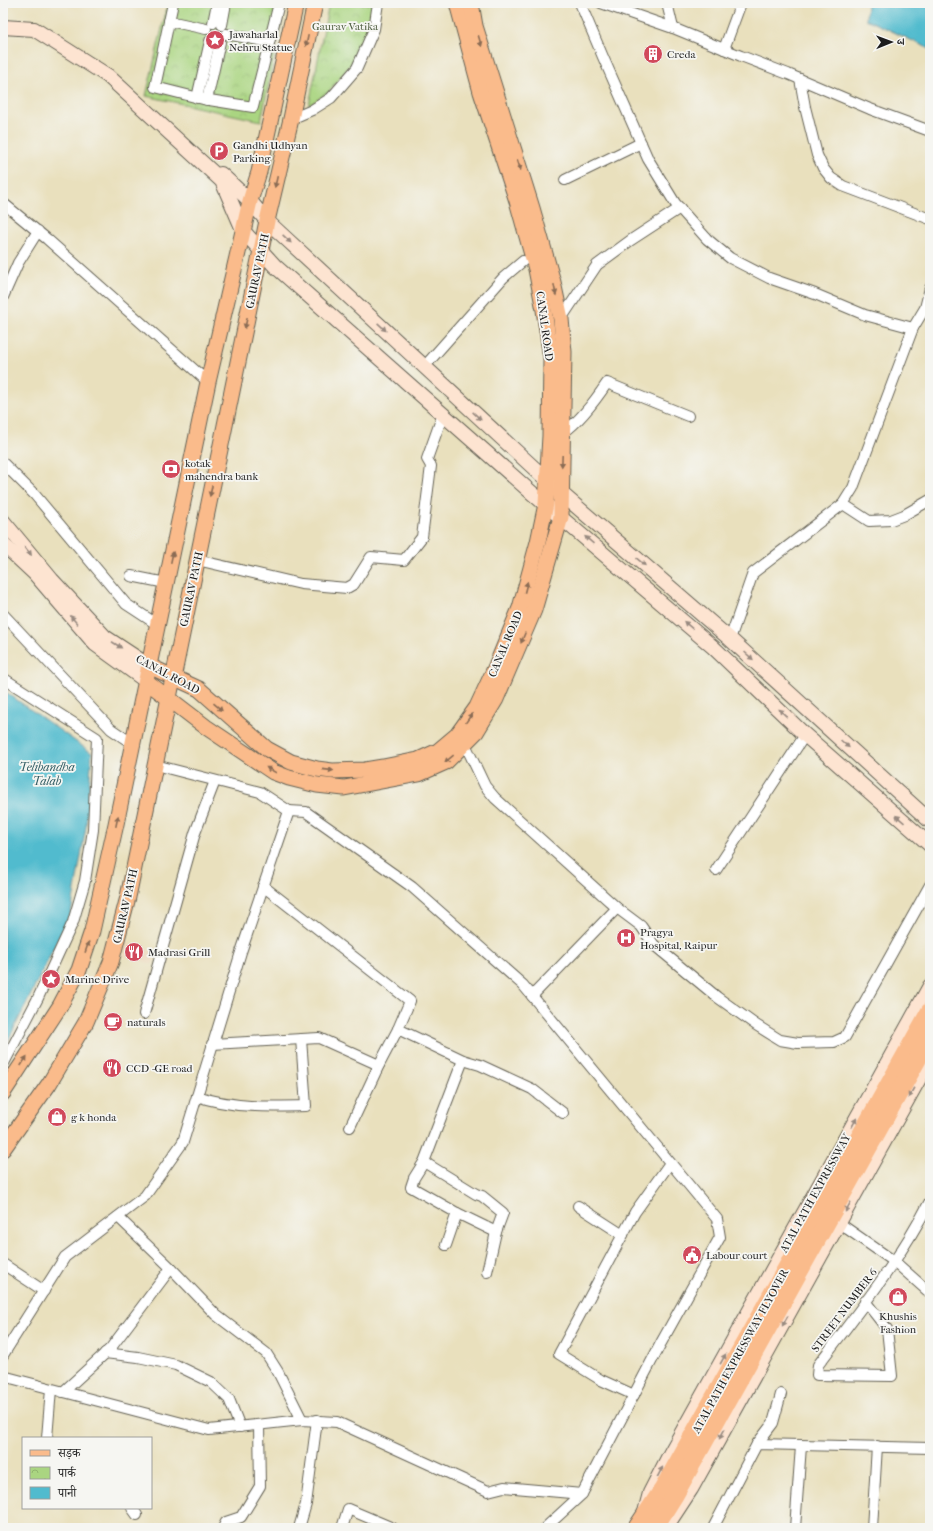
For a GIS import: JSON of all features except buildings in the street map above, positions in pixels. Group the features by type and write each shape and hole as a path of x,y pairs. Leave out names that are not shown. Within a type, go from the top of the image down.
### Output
{"highway":[{"name":"ATAL PATH EXPRESSWAY FLYOVER","path":"668,1493 930,1011"},
{"name":"ATAL PATH EXPRESSWAY FLYOVER","path":"644,1526 668,1493 930,1037"}],"main road":[{"path":"3,1093 60,1006 79,970 92,931 133,744 208,382 250,201 259,172 296,3"},
{"name":"GAURAV PATH","path":"3,1149 49,1084 86,1022 111,962 128,897 169,699 172,676 267,221 291,120 315,3"},
{"name":"CANAL ROAD","path":"3,521 52,580 105,637 149,666 199,690 267,749 292,762 316,769 332,771 365,770 418,760 461,740 496,666 520,608 538,542 546,504 548,481 551,358 536,269 517,201 481,92 457,3"},
{"path":"146,681 206,727 272,772 289,778 344,788 419,774 446,762 461,740 476,732 496,699 512,665 534,610 561,517 560,492 563,433 564,352 553,282 475,26 471,3"},
{"path":"3,20 33,23 106,69 137,94 250,201 267,221 560,492 730,639 930,820"},
{"path":"3,27 34,29 108,76 222,181 244,232 275,266 546,504 713,647 805,735 930,844"},
{"name":"CANAL ROAD","path":"3,544 35,574 95,644 146,681"},
{"name":"ATAL PATH EXPRESSWAY","path":"644,1526 650,1493 930,986"},
{"path":"661,1528 668,1524 691,1489 930,1059"}],"street":[{"path":"173,3 155,87 202,100 253,107 279,3"},
{"path":"216,32 217,3"},
{"path":"202,100 216,32 226,3"},
{"path":"291,120 312,110 331,98 356,68 374,29 378,3"},
{"path":"580,3 648,158 675,203 707,239 730,258 768,278 815,294 866,315 913,328"},
{"path":"601,3 673,28 870,109 930,131"},
{"path":"667,3 673,28"},
{"path":"724,49 741,3"},
{"path":"169,21 269,42"},
{"path":"800,79 804,107 817,155 823,168 831,178 850,188 930,218"},
{"path":"565,180 641,143"},
{"path":"3,203 38,231 208,382"},
{"path":"560,320 598,265 631,240 680,208"},
{"path":"3,297 18,263 38,231"},
{"path":"424,367 503,278 523,261"},
{"path":"730,639 753,573 843,504 853,488 913,328 927,310 930,288"},
{"path":"563,433 573,425 599,395 607,383 688,416"},
{"path":"197,560 301,584 347,588 354,584 371,557 404,560 422,536 431,466 427,459 443,414"},
{"path":"3,463 35,495 126,604 158,625"},
{"path":"843,504 869,521 891,520 904,515 930,500"},
{"path":"131,576 166,583"},
{"path":"3,614 111,729 133,744"},
{"path":"3,678 97,738 93,830 83,888 70,928 38,998 3,1065"},
{"path":"716,870 805,735"},
{"path":"461,740 485,786 495,798 617,908 641,926 654,945 705,987 780,1040 798,1043 834,1042 845,1037 930,886"},
{"path":"155,765 260,792 289,811 306,812 412,887 523,985 717,1219 720,1236 582,1494 544,1528"},
{"path":"144,1014 195,833 215,781"},
{"path":"3,1356 65,1257 145,1196 182,1142 241,952 289,811"},
{"path":"263,886 410,1000 398,1029 378,1065 350,1127"},
{"path":"532,996 617,908"},
{"path":"398,1029 463,1060 480,1065 532,1089 562,1113"},
{"path":"212,1044 319,1038 378,1065"},
{"path":"197,1096 213,1102 264,1107 306,1106 301,1039"},
{"path":"463,1060 424,1162 414,1178 411,1187 457,1213 496,1232"},
{"path":"424,1162 476,1194 482,1196 503,1213 496,1232 487,1272"},
{"path":"634,1395 601,1380 559,1354 636,1212 670,1163"},
{"name":"STREET NUMBER 6","path":"865,1301 887,1329 892,1376 817,1375 818,1365 865,1301 895,1262 930,1201"},
{"path":"578,1206 623,1235"},
{"path":"446,1246 457,1213"},
{"path":"118,1217 171,1268 216,1315 266,1353 278,1372 302,1420"},
{"path":"839,1223 895,1262 930,1293"},
{"path":"3,1264 44,1291"},
{"path":"63,1392 105,1353 171,1268"},
{"path":"105,1353 138,1357 176,1365 211,1382 229,1399 240,1427"},
{"path":"3,1376 209,1430 302,1420 337,1422 488,1491 504,1487 582,1494"},
{"path":"47,1437 51,1389"},
{"path":"713,1528 757,1444 773,1423 781,1394"},
{"path":"299,1528 306,1504 317,1420"},
{"path":"223,1528 226,1522 241,1517 260,1486 259,1425"},
{"path":"757,1444 930,1448"},
{"path":"794,1528 801,1446"},
{"path":"872,1528 877,1446"},
{"path":"342,1528 348,1509 393,1528"}],"shaded area":[{"path":"124,942 156,953 153,964 119,955"}],"green space":[{"path":"168,3 285,3 261,121 146,96"},
{"name":"Gaurav Vatika","path":"329,3 374,3 368,27 352,63 328,93 309,105"}],"water":[{"path":"867,3 930,3 930,49 866,19"},
{"name":"Telibandha Talab","path":"3,690 92,753 86,827 71,913 3,1051"}],"place":[{"name":"Jawaharlal Nehru Statue","path":"215,40"},
{"name":"Creda","path":"653,54"},
{"name":"Gandhi Udhyan Parking","path":"219,151"},
{"name":"kotak mahendra bank","path":"171,469"},
{"name":"Pragya Hospital, Raipur","path":"626,938"},
{"name":"Madrasi Grill","path":"134,952"},
{"name":"Marine Drive","path":"51,979"},
{"name":"naturals","path":"113,1022"},
{"name":"CCD -GE road","path":"112,1068"},
{"name":"g k honda","path":"57,1117"},
{"name":"Labour court","path":"692,1255"},
{"name":"Khushis Fashion","path":"898,1297"}]}
